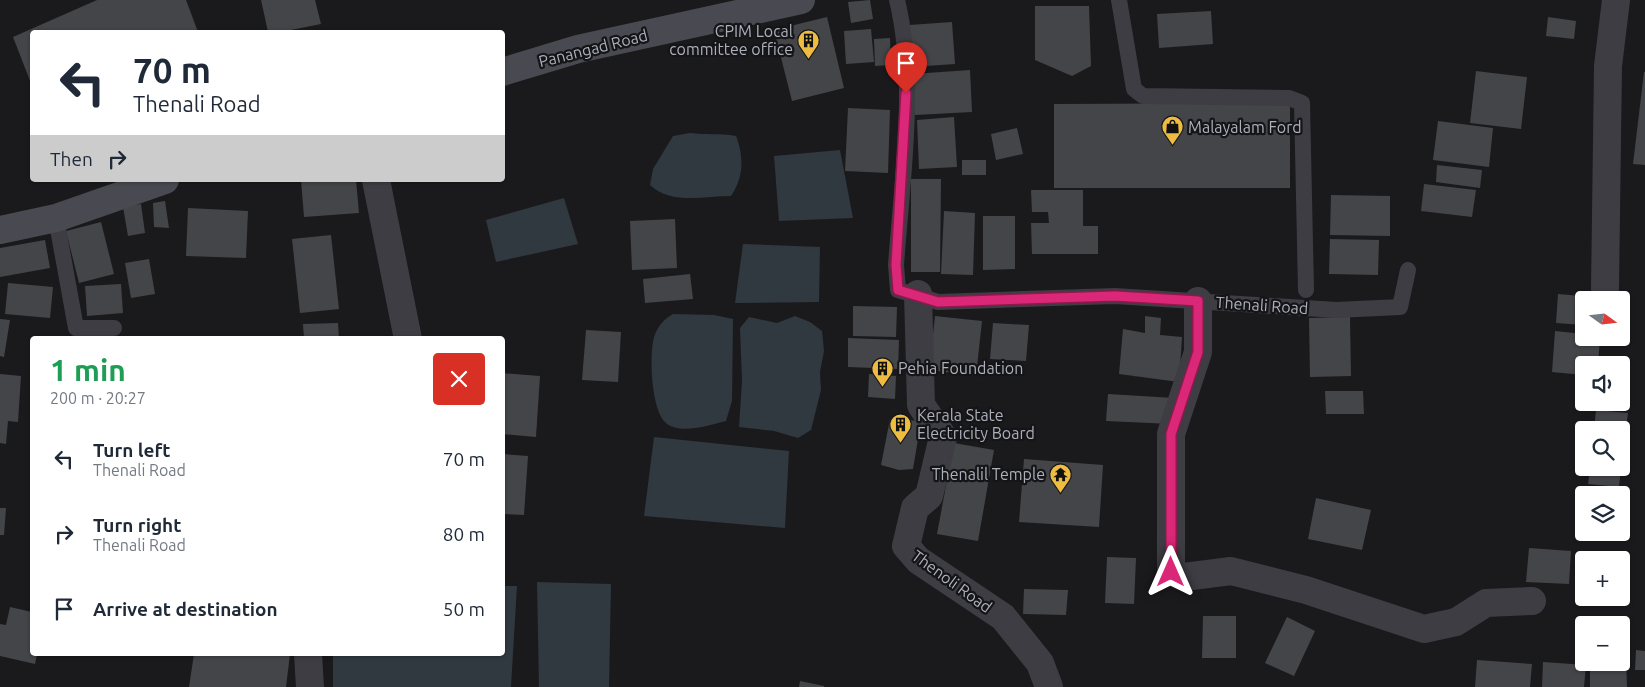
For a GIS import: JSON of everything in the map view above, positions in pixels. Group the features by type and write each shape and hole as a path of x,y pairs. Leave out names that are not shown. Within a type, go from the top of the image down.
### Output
{"main road":[{"name":"Panangad Road","path":"505,71 578,49 801,0"},
{"path":"0,230 56,218 159,182"}],"street":[{"path":"1605,289 1608,66 1616,0"},
{"path":"376,182 407,336"},
{"name":"Thenoli Road","path":"918,294 921,405 943,437 929,496 915,508 906,546 918,560 1003,617 1040,663 1049,687"},
{"path":"1198,301 1198,352 1171,434 1171,572 1184,577 1231,570 1306,590 1424,629 1456,622 1486,602 1532,601"},
{"path":"308,656 310,687"}],"lane":[{"name":"Thenali Road","path":"897,0 904,30 906,111 896,265 898,290 918,294 938,302 1115,296 1336,310 1400,307 1408,270"},
{"path":"1119,0 1134,89 1143,96 1289,98 1302,103 1306,290"},
{"path":"56,218 73,333 114,328"}],"shaded area":[{"path":"690,133 736,136 739,144 741,167 738,182 731,196 678,197 658,191 650,185 653,169 673,136"},
{"path":"840,150 853,218 779,221 774,156"},
{"path":"564,198 578,244 496,262 486,220"},
{"path":"743,244 820,247 819,302 735,303"},
{"path":"673,314 714,315 733,319 732,401 726,421 687,429 672,427 661,417 652,382 652,345 659,326"},
{"path":"795,316 810,322 822,331 824,351 820,372 821,390 811,430 798,438 774,431 739,427 742,381 740,328 749,317 777,323"},
{"path":"654,437 789,451 785,528 644,516"},
{"path":"537,582 611,584 609,687 539,687"},
{"path":"505,586 517,586 511,687 333,687 333,656 505,656"}],"building":[{"path":"97,0 186,0 197,30 30,30 30,81 13,37"},
{"path":"261,0 315,0 321,24 291,30 268,30"},
{"path":"870,0 873,19 851,23 848,2"},
{"path":"1035,6 1089,6 1091,66 1072,76 1035,60"},
{"path":"1211,11 1213,44 1159,48 1157,14"},
{"name":"CPIM Local committee office","path":"827,17 844,88 792,101 774,30"},
{"path":"1548,17 1576,21 1574,39 1546,36"},
{"path":"952,22 955,64 911,67 909,25"},
{"path":"871,29 874,62 846,64 844,31"},
{"path":"890,38 891,65 875,66 874,39"},
{"path":"970,70 972,112 915,115 912,74"},
{"path":"1476,71 1527,77 1521,129 1470,123"},
{"path":"1645,72 1645,165 1633,164"},
{"name":"Malayalam Ford","path":"1290,103 1290,188 1054,188 1054,104"},
{"path":"848,108 890,110 888,173 845,171"},
{"path":"954,117 957,167 919,169 917,120"},
{"path":"1438,121 1493,128 1489,167 1433,160"},
{"path":"1017,128 1023,154 996,160 991,134"},
{"path":"962,160 986,160 986,175 962,175"},
{"path":"1437,165 1482,170 1480,188 1436,182"},
{"path":"911,179 941,179 940,272 911,272"},
{"path":"301,182 356,182 359,213 304,217"},
{"path":"1424,184 1476,190 1472,217 1421,211"},
{"path":"1031,190 1083,190 1083,226 1098,226 1098,254 1032,254 1031,223 1049,223 1048,212 1032,212"},
{"path":"1331,195 1390,196 1390,236 1330,235"},
{"path":"165,201 169,228 154,227 153,203"},
{"path":"141,204 145,233 128,236 123,207"},
{"path":"188,208 248,211 246,258 186,256"},
{"path":"944,211 975,213 973,275 941,274"},
{"path":"983,216 1015,216 1015,269 983,270"},
{"path":"675,219 677,268 632,270 630,221"},
{"path":"101,222 114,274 79,283 66,231"},
{"path":"331,235 339,309 300,313 292,239"},
{"path":"1330,239 1379,240 1378,275 1329,274"},
{"path":"45,240 50,268 0,277 0,248"},
{"path":"149,259 155,294 131,298 125,263"},
{"path":"690,274 693,299 645,303 643,279"},
{"path":"8,283 53,287 50,318 5,314"},
{"path":"121,284 123,313 87,316 85,286"},
{"path":"1558,294 1575,296 1575,324 1556,323"},
{"path":"853,306 897,307 896,337 853,336"},
{"path":"935,316 982,321 976,376 929,370"},
{"path":"1145,316 1161,318 1160,335 1182,337 1179,382 1119,374 1123,329 1145,333"},
{"path":"1350,317 1351,376 1310,377 1309,318"},
{"path":"0,319 10,320 4,357 0,356"},
{"path":"338,323 339,336 304,336 303,324"},
{"path":"993,323 1029,325 1026,361 990,359"},
{"path":"586,330 621,332 618,382 582,380"},
{"path":"1555,331 1575,333 1575,346 1599,346 1599,356 1575,356 1575,374 1552,372"},
{"path":"848,338 899,340 898,369 848,367"},
{"path":"505,373 540,376 536,437 505,434"},
{"path":"0,374 21,376 18,422 8,421 6,444 0,443"},
{"name":"Pehia Foundation","path":"869,374 896,376 895,399 868,397"},
{"path":"1325,391 1363,391 1364,414 1326,414"},
{"path":"1108,394 1174,398 1172,424 1106,421"},
{"path":"1596,411 1628,413 1627,421 1595,421"},
{"name":"Kerala State Electricity Board","path":"890,419 921,421 913,469 899,470 881,465"},
{"path":"954,443 994,450 978,541 937,534"},
{"path":"505,454 528,456 524,515 505,514"},
{"name":"Thenalil Temple","path":"1024,459 1103,465 1099,527 1019,522"},
{"path":"1589,476 1620,476 1619,486 1588,484"},
{"path":"1316,498 1371,510 1362,550 1308,539"},
{"path":"0,508 6,508 4,535 0,535"},
{"path":"1529,548 1571,551 1569,584 1526,582"},
{"path":"1107,557 1136,558 1134,604 1105,603"},
{"path":"1024,589 1068,590 1066,615 1023,614"},
{"path":"10,607 30,612 30,656 37,656 35,664 0,656 0,624 6,625"},
{"path":"1203,616 1236,616 1236,658 1202,658"},
{"path":"1287,617 1315,631 1294,676 1265,663"},
{"path":"1636,650 1645,651 1645,670 1635,670"},
{"path":"194,656 290,656 286,687 189,687"},
{"path":"1477,660 1532,664 1530,687 1475,687"},
{"path":"1543,662 1575,664 1575,671 1585,671 1584,687 1542,687"},
{"path":"1590,671 1626,671 1627,687 1590,687"},
{"path":"800,681 824,686 824,687 799,687"}],"place":[{"name":"CPIM Local committee office","path":"809,59"},
{"name":"Malayalam Ford","path":"1172,146"},
{"name":"Pehia Foundation","path":"882,387"},
{"name":"Kerala State Electricity Board","path":"901,443"},
{"name":"Thenalil Temple","path":"1061,493"}],"route":[{"path":"906,93 896,265 898,290 918,294 938,302 1115,296 1198,301 1198,352 1171,434 1171,572"}]}
